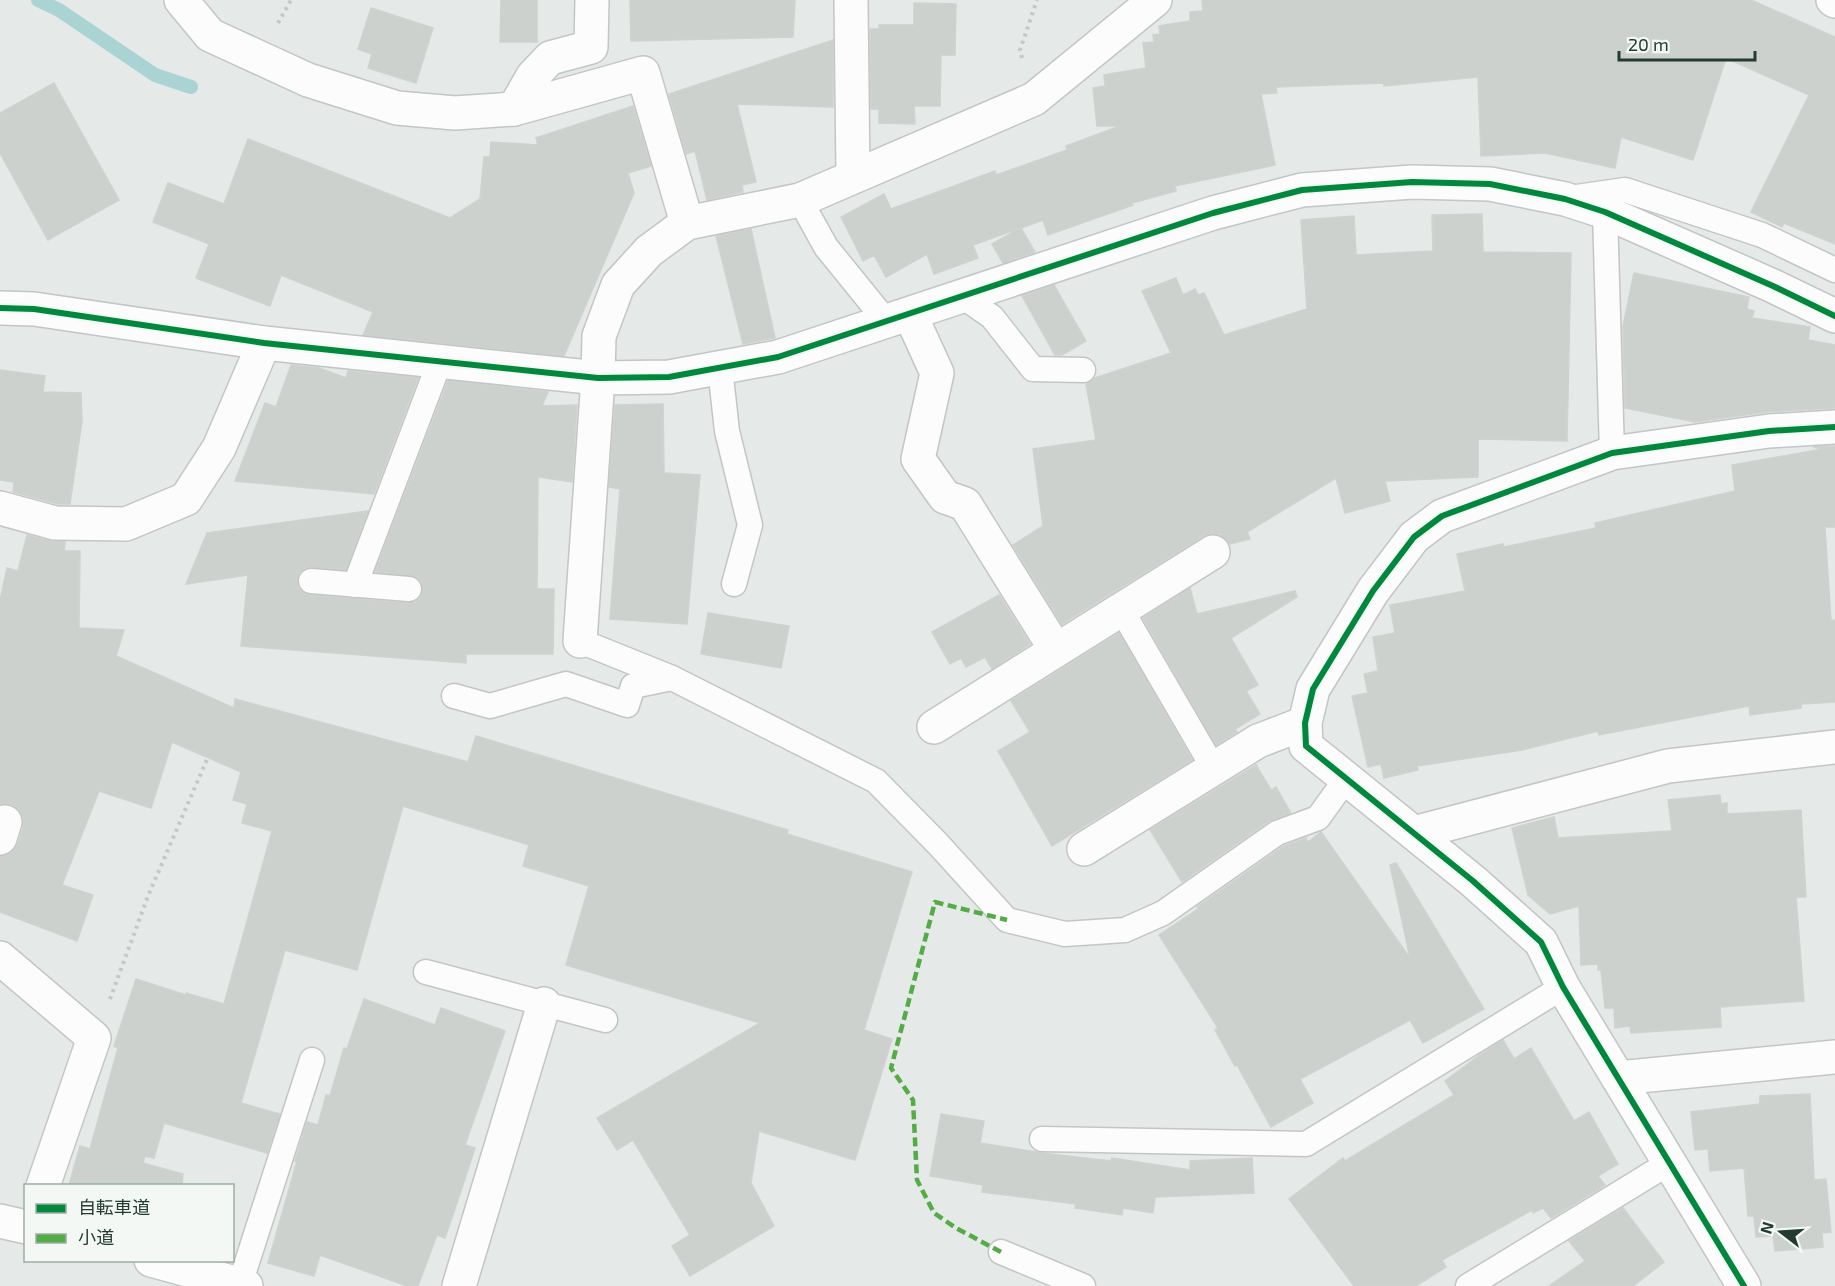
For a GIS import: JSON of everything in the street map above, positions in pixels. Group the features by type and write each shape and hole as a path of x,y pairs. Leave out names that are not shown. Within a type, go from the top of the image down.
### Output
{"street":[{"path":"181,0 210,35 308,80 397,108 455,113 514,109 643,73 687,223"},
{"path":"514,109 533,76 550,58 591,47 592,0"},
{"path":"851,0 853,176"},
{"path":"580,641 599,336 618,285 649,250 687,223 800,200 1034,99 1155,0"},
{"path":"0,308 34,309 264,343 598,378 669,377 778,357 1213,213 1302,190 1412,182 1490,184 1565,199 1605,212 1773,285 1835,316"},
{"path":"898,317 938,374 918,459 945,497 965,504 1056,651"},
{"path":"0,508 55,523 126,524 186,499 219,448 264,343"},
{"path":"1744,1286 1563,987 1540,942 1473,881 1306,746 1305,723 1313,688 1372,591 1414,537 1442,516 1612,453 1769,431 1835,427"},
{"path":"934,727 1213,552"},
{"path":"1084,849 1258,741 1305,723"},
{"path":"1414,833 1668,766 1835,747"},
{"path":"0,958 94,1038 43,1184"},
{"path":"459,1286 544,1004"},
{"path":"1618,1078 1835,1057"},
{"path":"0,1221 24,1227"},
{"path":"158,1262 243,1285"}],"lane":[{"path":"1565,199 1625,190 1762,235 1835,270"},
{"path":"800,200 826,246 898,317"},
{"path":"1605,212 1612,453"},
{"path":"962,296 992,317 1034,369 1083,370"},
{"path":"355,585 440,361"},
{"path":"720,368 728,431 750,525 734,584"},
{"path":"311,581 408,589"},
{"path":"1121,609 1214,769"},
{"path":"580,641 672,678 876,780 1007,920 1065,934 1125,930 1163,913 1277,833 1318,818 1346,779"},
{"path":"454,696 490,706 566,684 627,705 633,686 672,678"},
{"path":"426,972 605,1020"},
{"path":"1042,1138 1306,1144 1563,987"},
{"path":"243,1285 312,1060"},
{"path":"1468,1286 1669,1163"},
{"path":"1001,1252 1083,1286"}],"path":[{"path":"94,1038 114,991 148,896 208,757"}],"building":[{"path":"501,0 537,0 537,42 500,42"},
{"path":"630,0 795,0 793,37 631,41"},
{"path":"1202,0 1751,0 1835,37 1835,244 1784,223 1782,227 1751,212 1809,95 1726,58 1693,160 1621,137 1615,168 1545,153 1481,156 1478,77 1384,86 1384,83 1276,87 1277,93 1261,94 1275,165 1175,186 1176,191 1132,203 1133,205 1048,235 1043,220 1021,228 1035,252 1003,263 992,244 1020,228 973,245 978,258 934,274 927,254 886,277 874,255 863,261 841,217 884,194 891,209 995,171 996,175 1067,150 1066,146 1120,126 1097,126 1093,88 1105,86 1104,75 1146,68 1143,43 1154,42 1153,35 1160,34 1159,26 1190,21 1190,12 1203,11"},
{"path":"914,3 956,4 955,55 941,55 940,106 914,106 915,124 879,123 879,109 871,109 870,29 879,29 879,25 914,25"},
{"path":"371,8 433,28 416,83 368,68 372,54 358,49"},
{"path":"833,40 833,107 737,104 756,182 742,185 743,192 707,200 695,151 686,154 669,94"},
{"path":"54,83 119,200 48,240 0,153 0,113"},
{"path":"633,106 651,166 628,173 634,193 564,356 363,335 373,312 281,275 270,306 196,278 209,244 153,222 168,183 224,204 248,139 450,218 480,199 484,157 490,157 491,142 538,145 536,138"},
{"path":"1482,214 1483,252 1571,253 1567,441 1478,439 1478,477 1385,481 1390,501 1345,513 1336,478 1247,532 1250,539 1230,544 1221,535 1212,533 1203,536 1062,624 1013,545 1043,526 1033,449 1096,440 1086,384 1095,378 1171,353 1142,291 1176,278 1183,295 1195,289 1198,295 1204,293 1224,335 1307,309 1301,220 1354,216 1356,255 1433,251 1432,215"},
{"path":"751,229 775,338 743,344 716,236"},
{"path":"1634,273 1749,297 1747,309 1754,311 1752,318 1810,327 1808,340 1835,345 1835,408 1766,412 1695,422 1625,408 1623,326"},
{"path":"1054,285 1086,341 1062,355 1055,355 1022,296"},
{"path":"291,365 319,368 346,378 348,371 418,378 374,494 235,481 265,403 276,407"},
{"path":"0,370 45,376 43,392 81,393 82,421 70,504 58,504 13,492 14,482 0,480"},
{"path":"448,381 548,392 542,406 577,405 572,482 538,477 537,589 554,589 553,654 466,654 466,663 241,646 248,575 186,584 207,533 368,511 346,570 305,568 299,573 298,588 310,595 357,599 408,603 420,598 423,590 422,582 417,577 375,572"},
{"path":"663,404 664,473 700,475 687,624 610,619 620,489 609,487 615,405"},
{"path":"1835,446 1835,527 1825,527 1831,621 1835,620 1835,702 1801,704 1801,708 1750,715 1749,706 1599,735 1598,731 1522,750 1417,766 1418,770 1384,778 1381,764 1368,767 1352,696 1368,693 1364,674 1378,671 1373,637 1395,633 1390,605 1465,591 1457,554 1596,528 1595,523 1735,491 1732,465 1823,449 1813,447"},
{"path":"27,535 65,542 64,551 80,551 79,628 124,630 116,656 234,708 235,699 468,762 476,736 788,830 787,834 912,872 864,1030 892,1039 855,1160 759,1131 751,1183 774,1226 690,1276 672,1246 690,1235 633,1140 617,1150 597,1118 760,1023 566,965 589,886 523,866 529,845 403,806 357,970 285,950 241,1103 280,1114 267,1153 164,1123 154,1158 145,1156 143,1163 183,1174 182,1184 69,1184 80,1146 90,1149 118,1048 114,1046 136,979 224,1004 272,831 242,823 247,804 233,800 241,772 172,742 151,808 99,791 62,885 93,895 77,941 0,912 0,856 12,852 18,844 23,828 23,818 19,810 11,804 0,804 0,600 7,568 18,571"},
{"path":"1190,588 1197,614 1295,591 1297,597 1231,638 1258,685 1246,691 1260,714 1235,729 1237,732 1216,745 1143,618"},
{"path":"999,595 1030,644 992,669 985,657 966,667 961,658 950,664 932,632"},
{"path":"708,613 789,626 781,668 701,654"},
{"path":"1119,633 1192,760 1052,846 998,751 1030,732 1011,701"},
{"path":"1256,765 1271,790 1276,787 1291,813 1269,821 1182,882 1150,830"},
{"path":"1720,795 1721,804 1727,803 1727,814 1801,810 1806,897 1796,897 1804,1001 1720,1007 1721,1027 1631,1033 1630,1026 1615,1028 1614,1008 1605,1008 1601,970 1598,970 1598,964 1581,965 1579,906 1550,914 1528,895 1512,828 1554,817 1558,838 1672,831 1668,800"},
{"path":"1321,832 1410,958 1390,865 1396,863 1484,1009 1423,1043 1410,1020 1300,1079 1313,1103 1271,1127 1215,1030 1218,1028 1159,935 1284,846 1306,838 1308,842"},
{"path":"364,999 435,1025 441,1008 505,1031 465,1145 475,1148 458,1200 445,1238 437,1235 418,1286 407,1286 320,1255 314,1276 268,1263 307,1122 318,1125 326,1095 330,1096 344,1048 347,1049"},
{"path":"1503,1040 1514,1059 1531,1048 1574,1121 1589,1112 1618,1164 1598,1176 1605,1185 1551,1218 1543,1208 1533,1213 1532,1210 1442,1260 1446,1267 1416,1286 1354,1286 1289,1199 1343,1158 1345,1161 1454,1095 1445,1081"},
{"path":"1810,1094 1814,1180 1826,1179 1831,1232 1822,1233 1823,1247 1775,1251 1773,1236 1756,1237 1754,1216 1748,1216 1744,1168 1710,1171 1708,1149 1695,1150 1691,1112 1760,1104 1760,1096"},
{"path":"941,1114 984,1121 980,1143 1042,1153 1111,1161 1112,1158 1190,1170 1190,1161 1252,1158 1254,1193 1155,1197 1153,1213 1123,1208 1122,1215 1075,1208 1076,1204 982,1192 983,1185 930,1176"},
{"path":"1623,1208 1664,1262 1633,1286 1549,1286 1585,1261 1569,1241"}],"waterway":[{"path":"38,0 59,10 155,75 191,87"}],"marked path":[{"path":"1001,1252 956,1228 934,1213 917,1180 913,1100 891,1068 935,902 1007,920"}],"cycle path":[{"path":"0,308 34,309 264,343 598,378 669,377 778,357 1213,213 1302,190 1412,182 1490,184 1565,199 1605,212 1835,316"},
{"path":"1744,1286 1563,987 1541,942 1473,881 1306,746 1305,723 1313,689 1373,591 1414,537 1442,516 1612,453 1769,431 1835,427"}]}
